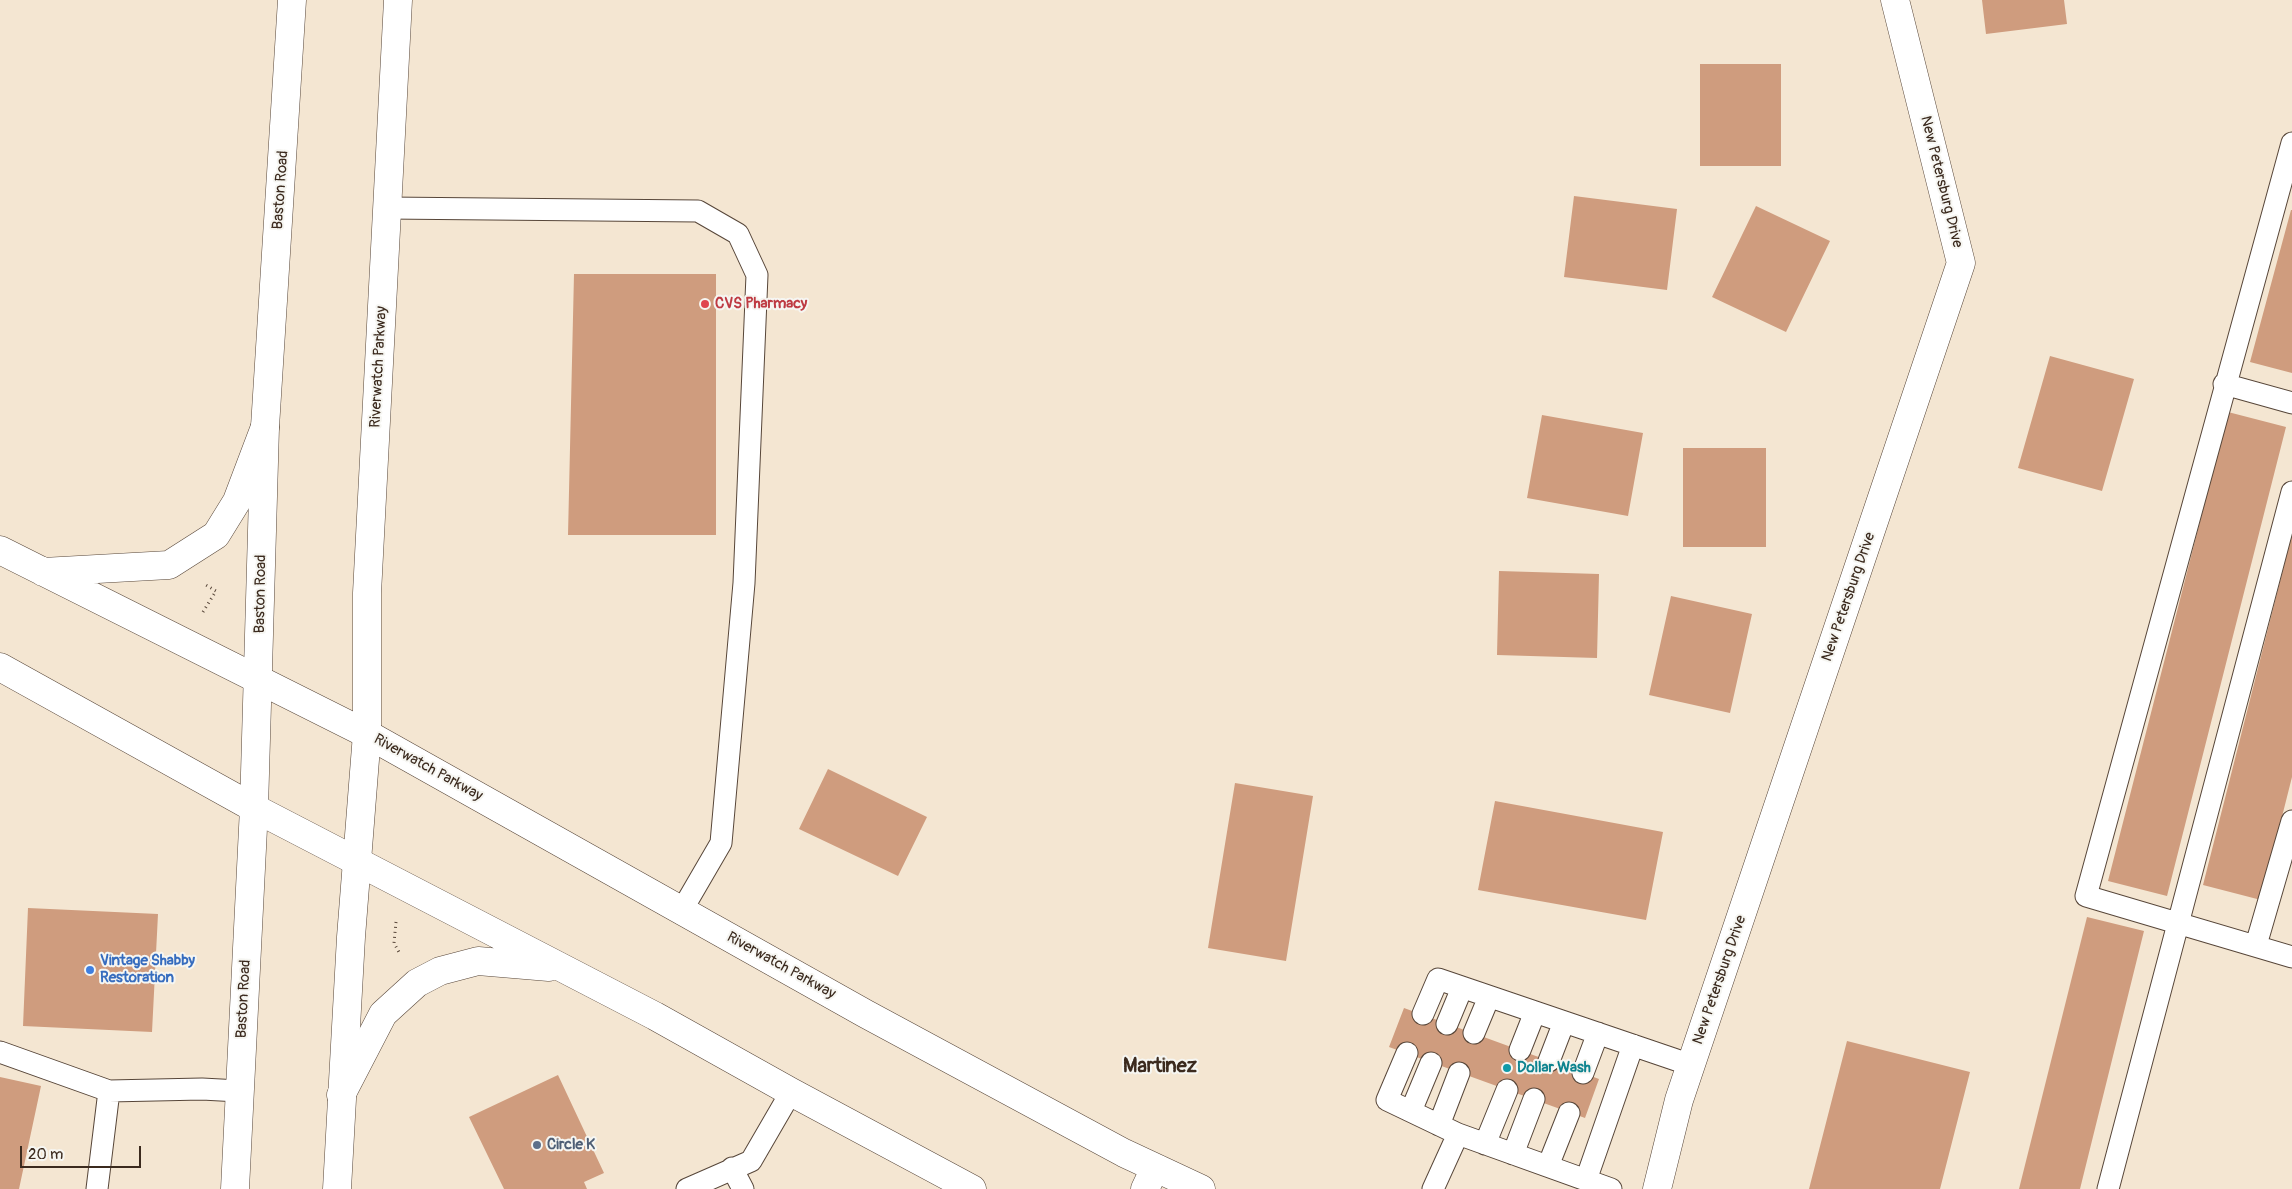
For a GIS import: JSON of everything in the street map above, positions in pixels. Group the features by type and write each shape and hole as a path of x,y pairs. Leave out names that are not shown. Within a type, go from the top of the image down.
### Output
{"main road":[{"name":"Baston Road","path":"235,1189 259,681 265,427 292,0"},
{"name":"Riverwatch Parkway","path":"337,1189 356,862 367,734 367,593 398,0"},
{"name":"New Petersburg Drive","path":"1657,1189 1679,1100 1961,263 1895,0"},
{"path":"41,572 169,565 216,534 236,501 265,427"},
{"name":"Riverwatch Parkway","path":"0,550 367,734 866,1014 1150,1178 1201,1189"},
{"path":"0,667 254,808 655,1016 791,1092 972,1189"},
{"path":"341,1095 383,1014 410,988 440,971 478,961 564,969"}],"lane":[{"path":"2292,143 2224,384 2086,896 2292,957"},
{"path":"388,208 698,211 738,234 757,275 744,583 721,843 682,910"},
{"path":"2224,384 2292,403"},
{"path":"2108,1189 2292,492"},
{"path":"2256,945 2292,821"},
{"path":"1423,1014 1438,980 1691,1064"},
{"path":"1447,1024 1462,988"},
{"path":"1474,1033 1489,997"},
{"path":"1520,1050 1535,1012"},
{"path":"1549,1060 1564,1022"},
{"path":"1583,1073 1598,1033"},
{"path":"1586,1180 1633,1045"},
{"path":"0,1052 109,1091 202,1089 239,1091"},
{"path":"1407,1053 1386,1100 1458,1134 1611,1189"},
{"path":"1411,1112 1431,1062"},
{"path":"1439,1125 1459,1073"},
{"path":"1485,1144 1507,1090"},
{"path":"97,1189 109,1091"},
{"path":"687,1189 751,1161 791,1092"},
{"path":"1513,1154 1534,1099"},
{"path":"1548,1166 1569,1113"},
{"path":"1433,1189 1458,1134"},
{"path":"732,1168 743,1189"}],"path":[{"path":"198,620 216,591 200,582"},
{"path":"394,943 395,932"}],"building":[{"path":"1982,0 2064,0 2067,24 1986,34"},
{"path":"1700,64 1781,64 1781,166 1700,166"},
{"path":"1574,196 1677,209 1667,290 1564,277"},
{"path":"1756,206 1830,241 1786,332 1712,297"},
{"path":"2292,210 2292,373 2250,362"},
{"name":"CVS Pharmacy","path":"574,274 716,274 716,535 568,535"},
{"path":"2050,356 2134,379 2102,491 2018,468"},
{"path":"2228,412 2286,427 2167,896 2108,881"},
{"path":"1542,415 1643,433 1628,516 1527,498"},
{"path":"1683,448 1766,448 1766,547 1683,547"},
{"path":"2292,534 2292,777 2261,900 2203,885"},
{"path":"1499,571 1599,574 1597,658 1497,655"},
{"path":"1671,596 1752,614 1730,713 1649,695"},
{"path":"828,769 927,817 898,876 799,829"},
{"path":"1235,783 1313,796 1286,961 1208,948"},
{"path":"1495,801 1663,832 1646,920 1478,890"},
{"name":"Vintage Shabby Restoration","path":"28,908 158,914 152,1032 23,1026"},
{"path":"2087,917 2144,931 2080,1189 2019,1189"},
{"name":"Dollar Wash","path":"1404,1008 1599,1079 1585,1118 1389,1047"},
{"path":"1847,1041 1970,1072 1940,1189 1809,1189"},
{"name":"Circle K","path":"558,1075 604,1173 584,1182 587,1189 504,1189 469,1117"},
{"path":"0,1077 41,1086 19,1189 0,1189"}],"place":[{"name":"CVS Pharmacy","path":"705,304"},
{"name":"Vintage Shabby Restoration","path":"90,970"},
{"name":"Dollar Wash","path":"1507,1068"},
{"name":"Circle K","path":"537,1145"}],"district":[{"name":"Martinez","path":"1160,1067"}]}
